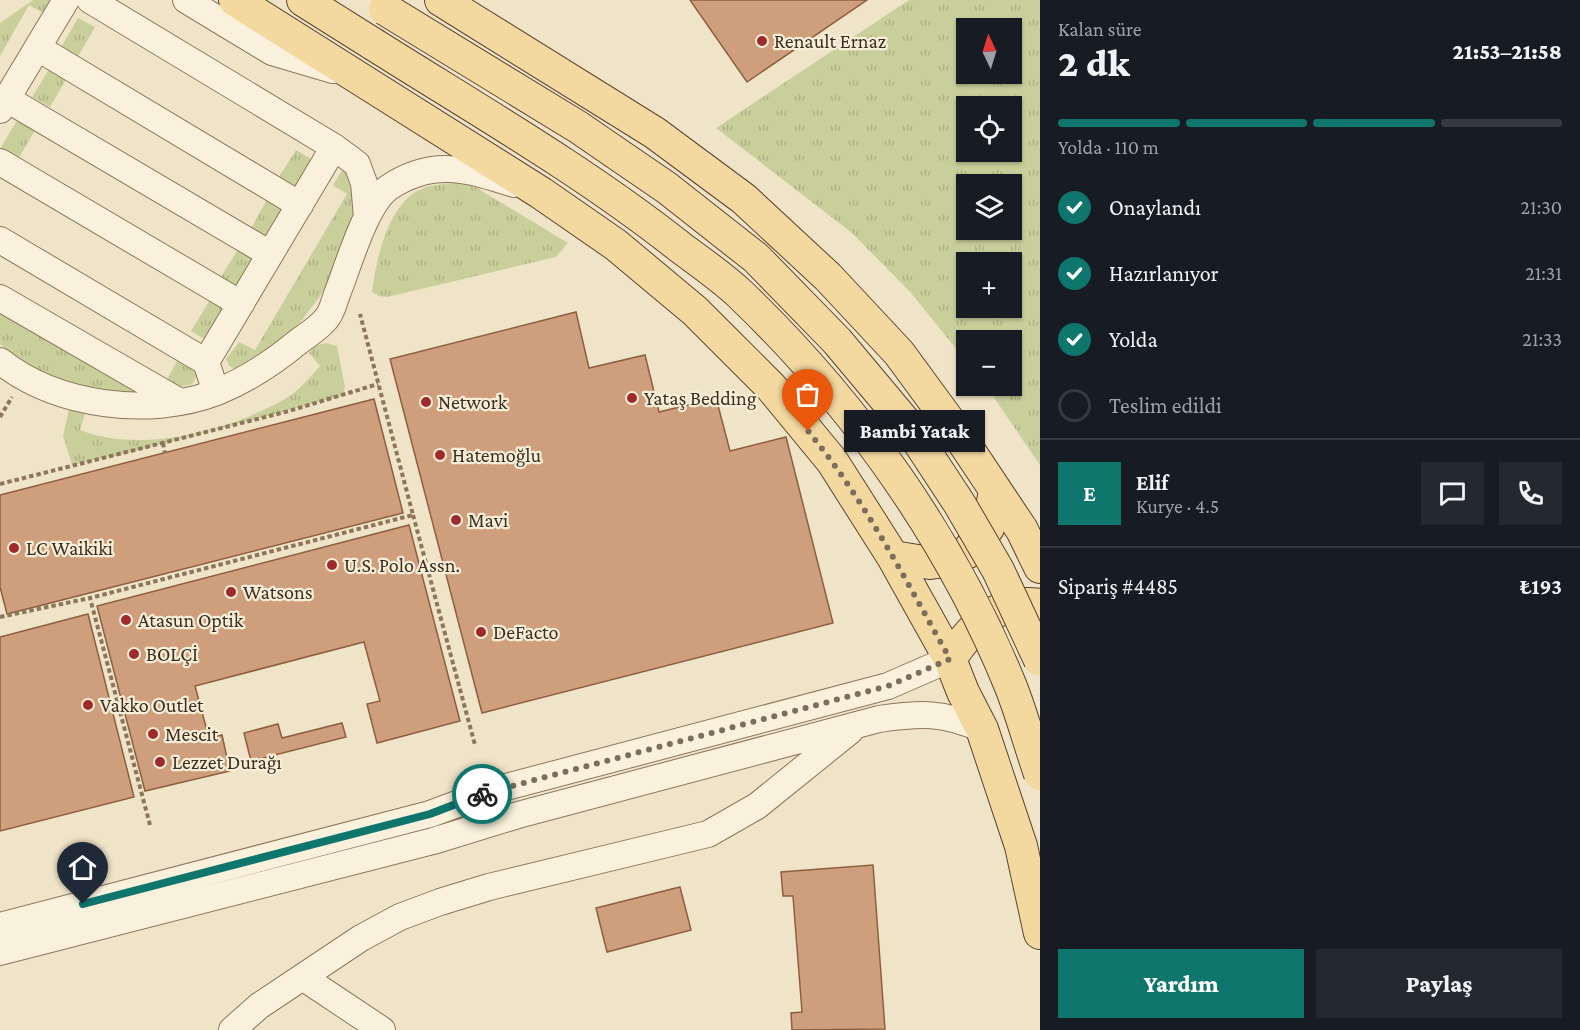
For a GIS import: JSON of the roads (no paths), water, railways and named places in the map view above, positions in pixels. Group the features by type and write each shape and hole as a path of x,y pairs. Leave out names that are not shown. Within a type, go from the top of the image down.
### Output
{"main road":[{"path":"235,0 541,193 616,245 695,311 771,387 832,461 893,557 950,659 963,692 1030,834 1040,933"},
{"path":"303,0 540,149 643,218 739,293 808,366 867,435 919,510 974,607 1011,688 1040,774"},
{"path":"441,0 655,134 744,199 828,277 899,352 954,428 995,491 1031,536 1040,567"},
{"path":"377,4 578,127 667,188 756,258 837,340 909,427 959,503 998,570 1040,660"},
{"path":"893,557 930,563 951,560 966,553 988,528 995,491"},
{"path":"950,659 968,632 984,619 1000,610 1032,604 1040,605"},
{"path":"982,729 1005,739 1040,737"}],"lane":[{"path":"66,0 3,105 270,254"},
{"path":"90,0 334,147 357,164 364,183 367,217"},
{"path":"186,0 272,52 357,76"},
{"path":"38,48 300,205"},
{"path":"206,362 334,147"},
{"path":"0,162 241,304"},
{"path":"0,361 11,370 46,388 83,400 125,405 180,402 216,392 248,377 286,352 328,318 367,217 386,190 409,177 439,168 472,171 541,193"},
{"path":"0,240 206,362 216,392"},
{"path":"0,298 180,402"},
{"path":"0,926 430,814 495,790 888,686 950,659"},
{"path":"0,952 422,844 518,815 879,719 918,714 942,715 982,729"},
{"path":"231,1030 259,1005 304,978 361,938 400,917 489,887 708,834 757,806 858,725"},
{"path":"304,978 382,1030"}],"place":[{"name":"Renault Ernaz","path":"762,41"},
{"name":"Yataş Bedding","path":"632,398"},
{"name":"Network","path":"426,402"},
{"name":"Bambi Yatak","path":"808,431"},
{"name":"Hatemoğlu","path":"440,455"},
{"name":"Mavi","path":"456,520"},
{"name":"LC Waikiki","path":"14,548"},
{"name":"U.S. Polo Assn.","path":"332,565"},
{"name":"Watsons","path":"231,592"},
{"name":"Atasun Optik","path":"126,620"},
{"name":"DeFacto","path":"481,632"},
{"name":"BOLÇİ","path":"134,654"},
{"name":"Vakko Outlet","path":"88,705"},
{"name":"Mescit","path":"153,734"},
{"name":"Lezzet Durağı","path":"160,762"}]}
